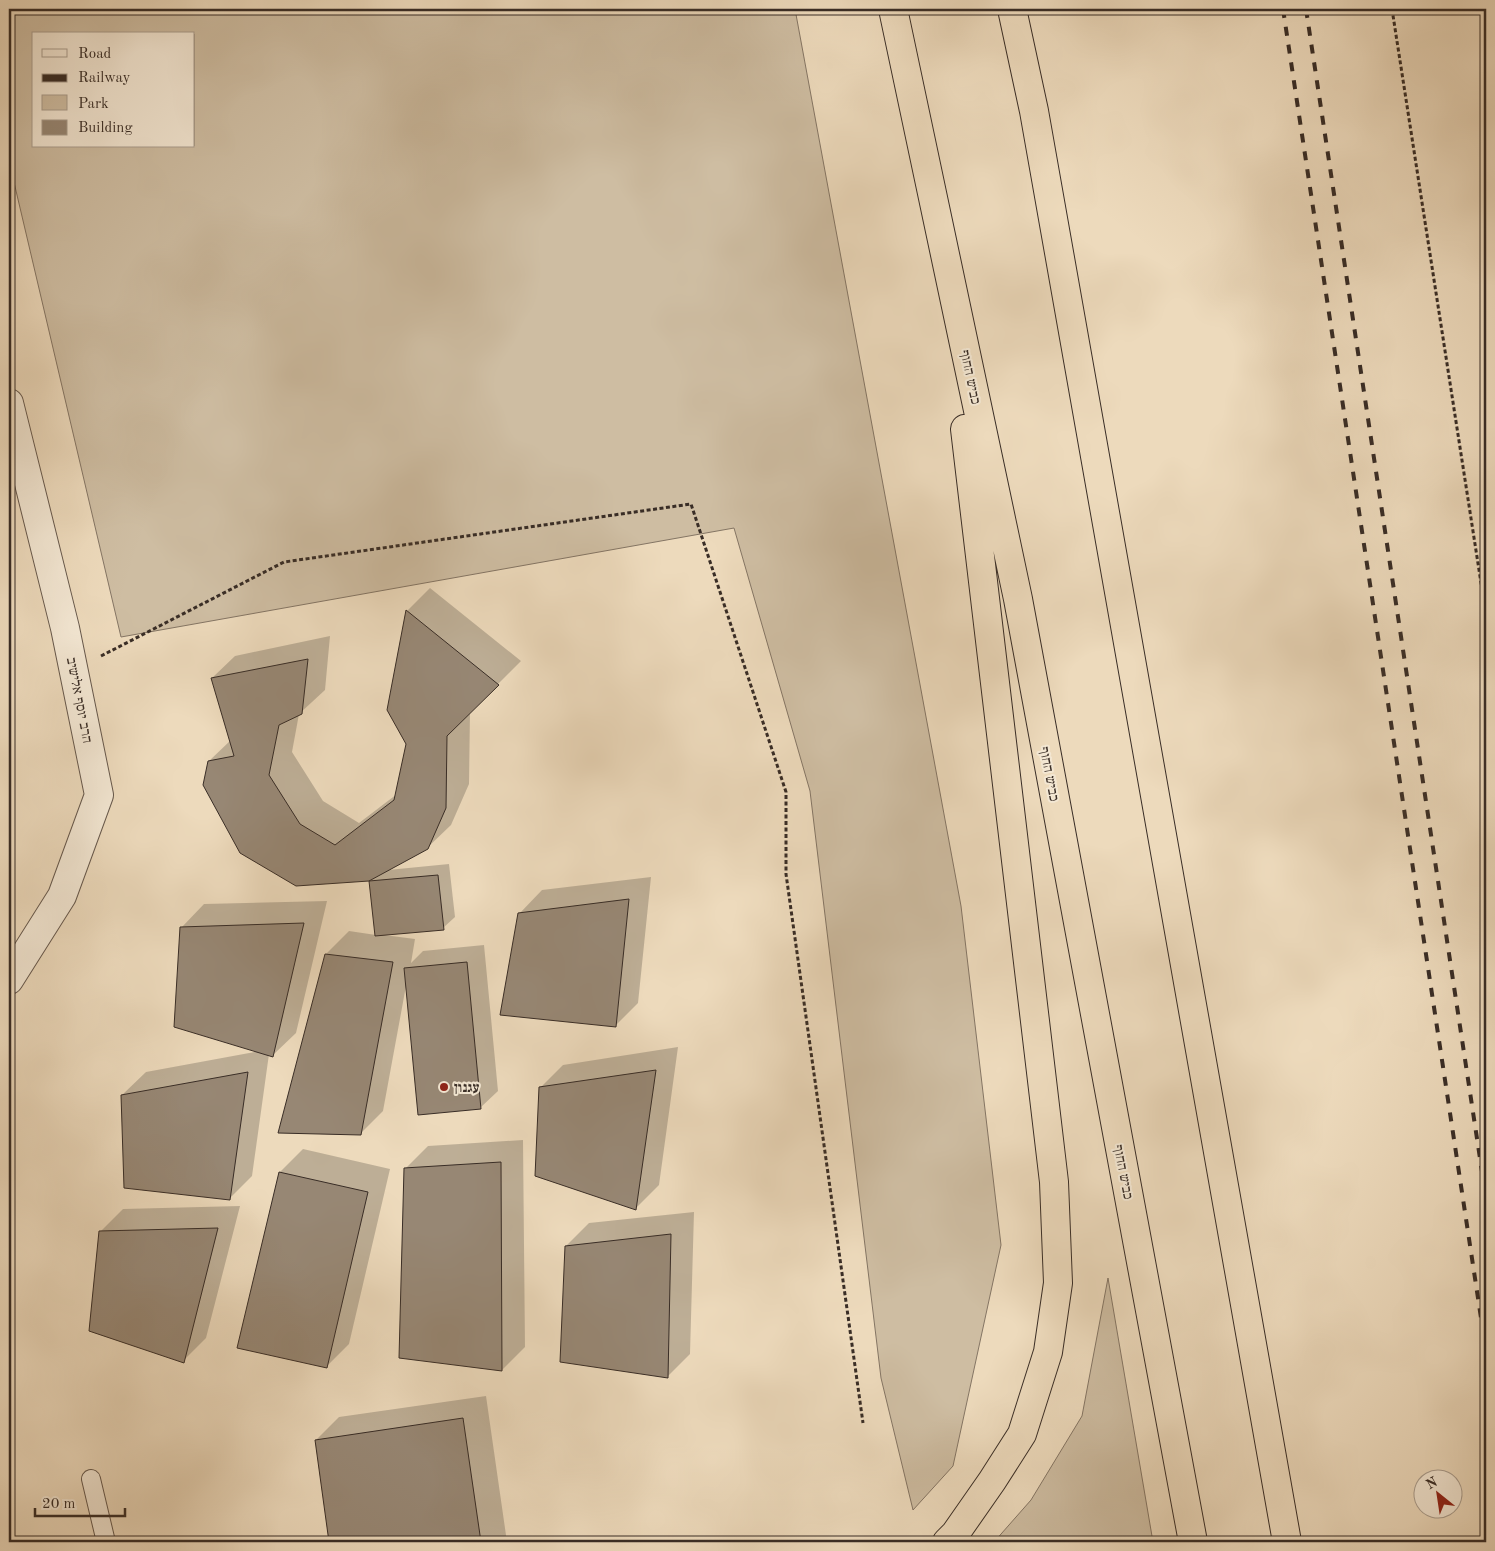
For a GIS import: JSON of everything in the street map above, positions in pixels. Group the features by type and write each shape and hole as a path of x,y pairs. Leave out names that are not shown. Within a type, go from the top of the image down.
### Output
{"highway":[{"name":"כביש החוף","path":"893,9 1018,600 1193,1542"},
{"path":"1012,9 1034,111 1287,1542"},
{"path":"945,254 1054,1182 1058,1283 1048,1352 1022,1434 992,1481 955,1534 947,1542"}],"street":[{"name":"הרב יוסף אלישיב","path":"9,403 65,628 99,795 62,896 9,980"}],"lane":[{"path":"91,1479 106,1542"}],"path":[{"path":"1392,9 1486,615"},
{"path":"74,670 284,562 691,504 786,792 786,874 863,1423"}],"green space":[{"path":"9,9 795,9 961,906 1001,1245 953,1466 913,1510 881,1378 810,791 734,528 121,637 9,161"},
{"path":"1108,1278 1153,1542 994,1542 1031,1500 1082,1416"}],"building":[{"path":"406,610 499,685 447,736 446,808 428,849 369,881 296,886 240,853 203,785 208,761 234,756 211,678 308,659 302,714 279,725 269,775 300,824 335,845 394,800 406,744 387,710"},
{"path":"438,875 444,930 375,936 369,881"},
{"path":"629,899 616,1027 500,1015 518,913"},
{"path":"304,923 273,1057 174,1027 180,927"},
{"path":"325,954 393,962 361,1135 278,1133"},
{"path":"467,962 481,1109 418,1115 404,968"},
{"path":"656,1070 636,1210 535,1176 539,1087"},
{"path":"248,1072 230,1200 124,1188 121,1095"},
{"path":"501,1162 502,1371 399,1358 404,1168"},
{"path":"279,1172 368,1192 327,1368 237,1348"},
{"path":"218,1228 184,1363 89,1331 99,1231"},
{"path":"671,1234 668,1378 560,1362 565,1246"},
{"path":"463,1418 481,1542 329,1542 315,1440"}],"railway":[{"path":"1283,9 1486,1351"},
{"path":"1306,9 1486,1198"}],"place":[{"name":"עגנון","path":"444,1087"}]}
